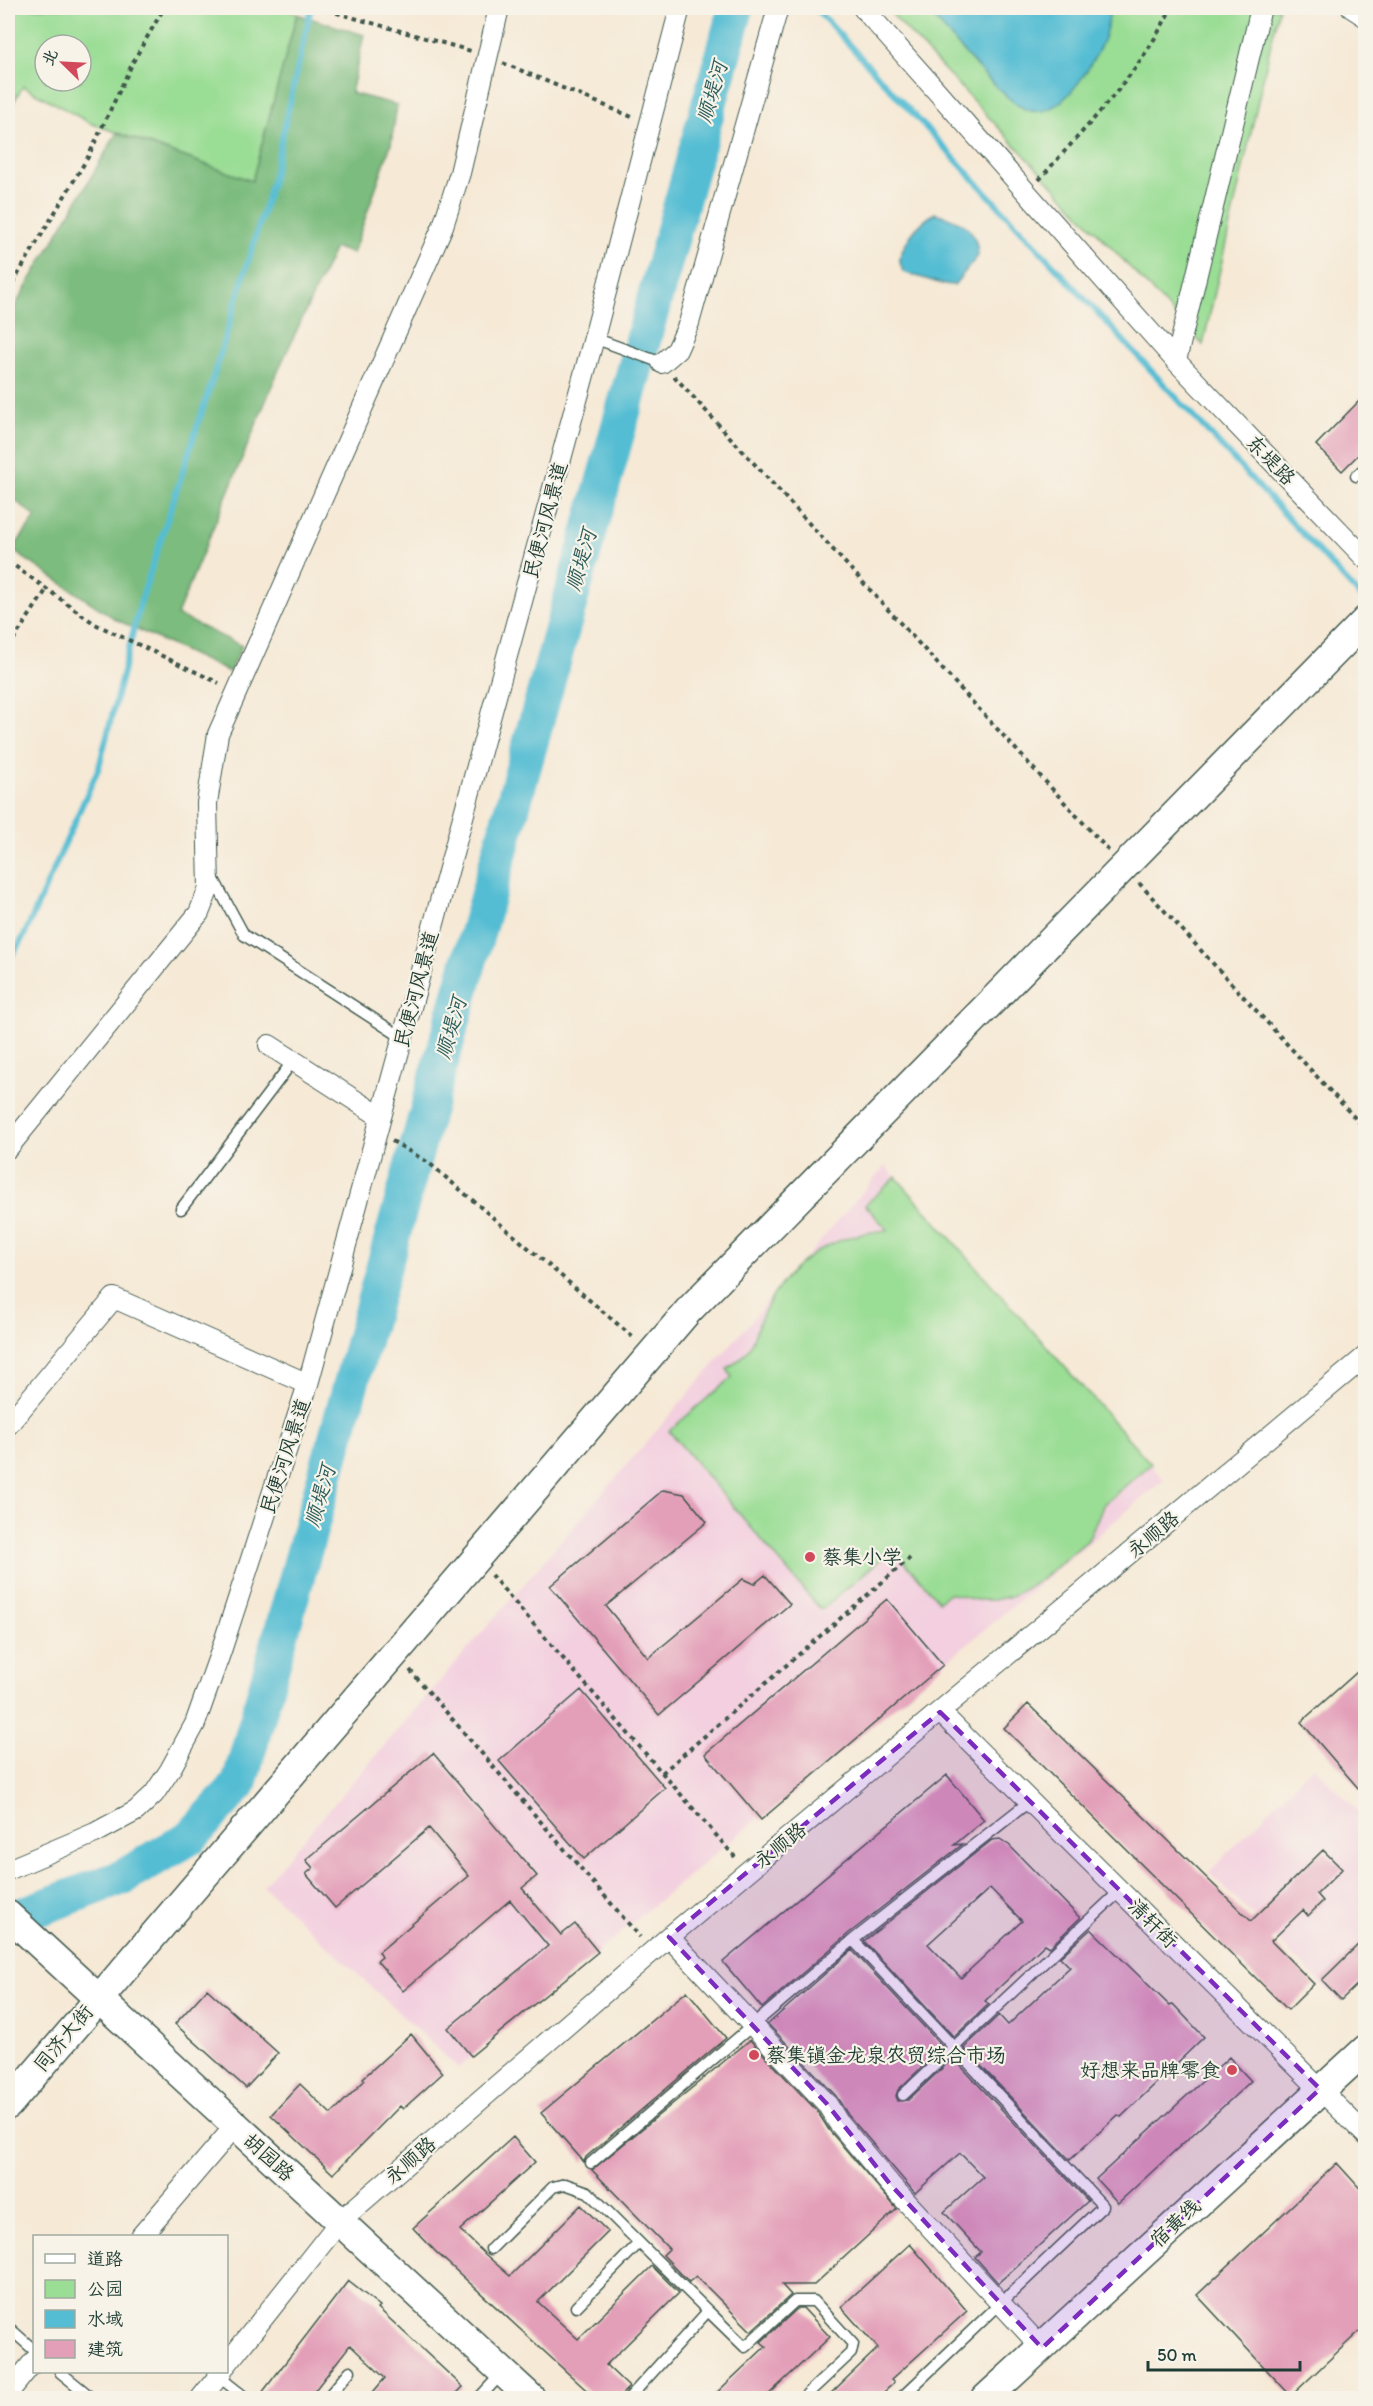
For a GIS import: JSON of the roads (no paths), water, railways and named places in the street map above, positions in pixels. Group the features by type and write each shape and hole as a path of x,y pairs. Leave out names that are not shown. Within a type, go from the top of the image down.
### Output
{"street":[{"path":"8,1148 200,913 209,888 207,803 218,734 443,226 460,173 499,8"},
{"name":"民便河风景道","path":"8,1870 95,1833 136,1811 154,1794 195,1724 308,1384 595,338 680,8"},
{"path":"662,363 677,350 689,323 778,8"},
{"name":"东堤路","path":"863,8 1176,361 1365,560"},
{"path":"1176,361 1261,8"},
{"path":"1352,8 1365,17"},
{"name":"同济大街","path":"8,2104 696,1302 1365,620"},
{"path":"269,1045 381,1117"},
{"path":"8,1425 114,1298 308,1384"},
{"name":"永顺路","path":"228,2363 340,2221 652,1951 1365,1356"},
{"name":"清轩街","path":"940,1712 1365,2135"},
{"name":"胡园路","path":"8,1916 531,2398"},
{"path":"669,1937 827,2104 837,2122 864,2154 1042,2348"},
{"name":"宿黄线","path":"986,2398 1365,2049"},
{"path":"142,2235 235,2126"},
{"path":"8,2393 33,2362"},
{"name":"永顺路","path":"201,2398 220,2373"}],"lane":[{"path":"595,338 662,363"},
{"path":"1356,476 1365,467"},
{"path":"209,871 244,935 403,1038"},
{"path":"181,1209 293,1060"},
{"path":"591,2163 854,1940 1030,1801"},
{"path":"903,2095 1120,1891"},
{"path":"854,1940 1102,2206 901,2398"},
{"path":"491,2249 553,2187 565,2184 588,2192 745,2347 795,2301 814,2301 853,2344 851,2353 803,2398"},
{"path":"576,2307 639,2243"},
{"path":"629,2398 708,2311"},
{"path":"8,2327 33,2349"},
{"path":"327,2398 350,2371"},
{"path":"479,2398 503,2372"},
{"path":"61,2373 92,2398"},
{"path":"224,2373 246,2398"}],"water":[{"path":"925,8 1111,8 1104,39 1081,79 1061,101 1050,109 1038,111 1025,109 1002,92"},
{"path":"935,213 960,222 971,231 975,238 978,256 954,285 942,284 903,272 899,259 912,233"}],"waterway":[{"path":"8,962 24,936 99,767 140,604 217,365 272,182 311,8"},
{"name":"顺堤河","path":"8,1920 123,1877 191,1837 239,1784 736,8"},
{"path":"815,8 1362,598"}],"place":[{"name":"蔡集小学","path":"810,1557"},
{"name":"蔡集镇金龙泉农贸综合市场","path":"754,2055"},
{"name":"好想来品牌零食","path":"1232,2070"}]}
